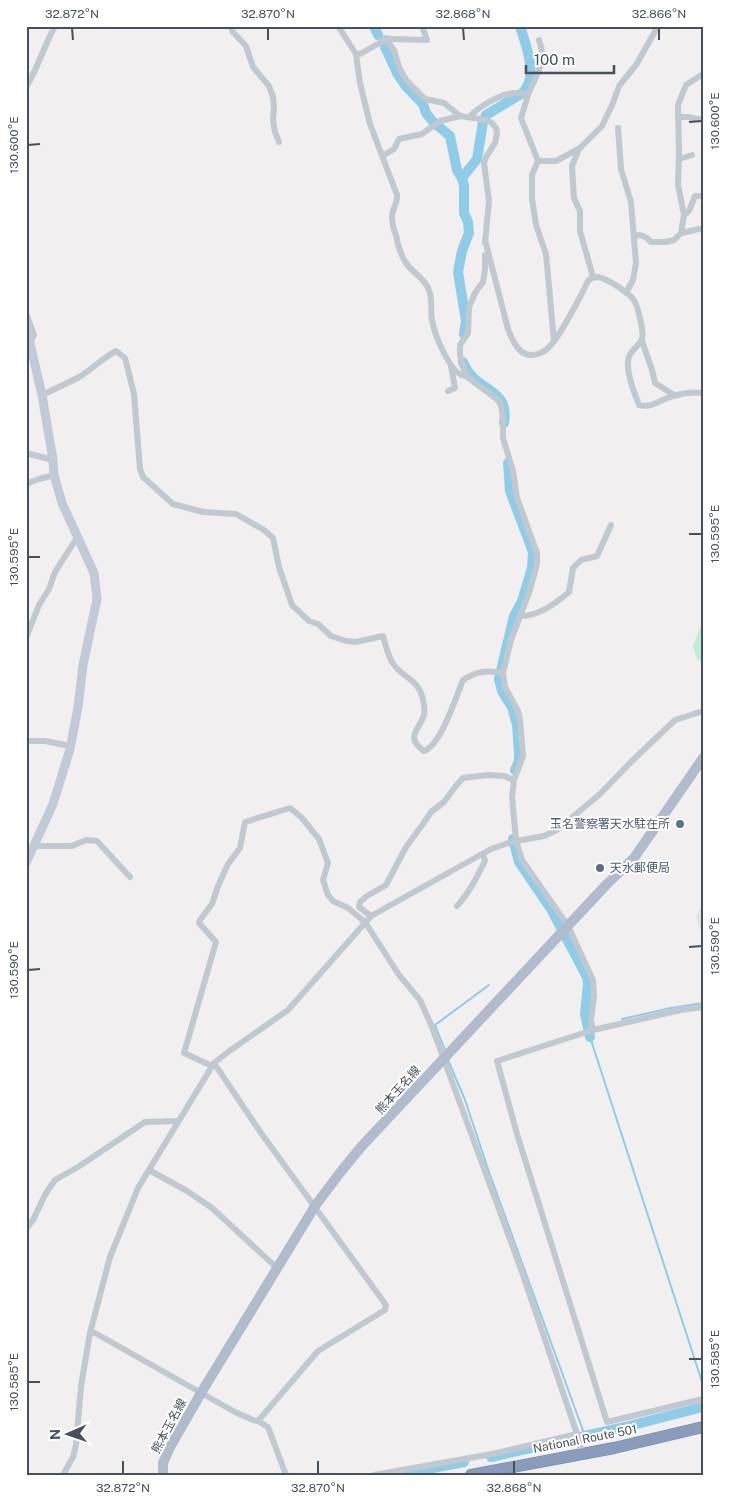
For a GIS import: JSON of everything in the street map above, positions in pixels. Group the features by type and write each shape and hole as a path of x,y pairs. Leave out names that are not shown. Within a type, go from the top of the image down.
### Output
{"highway":[{"name":"National Route 501","path":"471,1475 703,1427"}],"main road":[{"name":"熊本玉名線","path":"163,1475 163,1463 169,1449 201,1393 315,1206 338,1174 563,931 634,858 703,758"}],"street":[{"path":"26,87 34,75 55,26"},
{"path":"230,26 246,46 253,67 269,86 274,108 272,120 279,142"},
{"path":"338,26 356,54 360,82 370,124 398,195 392,216 401,253 409,267 424,280 429,288 432,323 443,352 457,374 466,376 497,399 502,405 502,438 514,471 517,498 537,553 537,564 530,590 519,616 502,673 505,687 518,711 523,756 513,779 514,841 522,860 593,980 594,996 590,1031"},
{"path":"356,54 360,54 383,41 383,37 426,40 422,26"},
{"path":"538,161 556,161 580,148 602,126 619,86 636,65 658,26"},
{"path":"539,40 542,47 542,66 525,94 521,118 538,161 532,175 532,199 536,225 546,254 554,341"},
{"path":"383,41 388,42 394,50 398,67 406,80 424,99 444,103 460,116"},
{"path":"681,233 684,215 678,185 678,105 686,85 703,74"},
{"path":"469,117 477,109 502,96 525,94"},
{"path":"384,156 394,149 398,139 422,134 440,121 460,116 485,119 492,123 497,133 495,143 484,164 489,201 483,282 469,307 468,333 460,345 460,355 466,376"},
{"path":"678,117 703,120"},
{"path":"618,128 621,169 631,202 636,263 633,280 626,293"},
{"path":"580,148 572,166 572,179 574,198 580,211 580,231 593,277"},
{"path":"678,159 692,155"},
{"path":"684,215 689,211 695,196 703,196"},
{"path":"634,235 642,235 651,242 666,242 674,240 681,233 703,229"},
{"path":"485,240 508,329 513,341 521,351 528,355 534,355 549,348 588,281 593,277 600,277 634,299 643,335 642,341 655,383 674,395"},
{"path":"26,313 34,335 30,343"},
{"path":"26,331 42,395 54,476 62,503 94,573 97,599 83,665 78,707 70,746 53,804 27,860"},
{"path":"642,341 628,355 628,364 639,405 651,405 674,395 703,392"},
{"path":"42,395 60,388 116,351 125,358 134,394 140,469 143,477 173,504 203,512 236,514 264,530 273,538 279,567 292,605 309,621 318,624 331,636 356,642 383,636 394,665 414,681 420,689 425,713 416,729 414,738 417,746 424,751 430,749 447,719 462,680 480,672 502,673"},
{"path":"448,391 455,388 450,362"},
{"path":"26,453 53,460"},
{"path":"26,484 54,476"},
{"path":"519,616 544,610 557,603 569,592 573,568 582,560 597,556 611,524"},
{"path":"26,638 38,605 49,589 55,572 78,536"},
{"path":"63,1475 73,1457 76,1445 81,1386 90,1333 110,1257 138,1188 213,1065 228,1052 288,1010 371,916 482,854 514,841 544,836 557,830 600,794 675,720 703,711"},
{"path":"26,741 45,741 70,746"},
{"path":"371,916 359,907 360,902 386,885 406,847 431,812 444,802 464,778 488,775 504,776 513,779"},
{"path":"258,1421 318,1351 385,1310 386,1305 260,1133 213,1065 184,1054 216,942 199,923 200,920 212,904 228,864 240,848 245,822 290,808 302,818 319,839 328,863 323,880 328,895 333,901 348,908 366,922 399,975 420,1000 432,1027 449,1054 578,1436 581,1451"},
{"path":"34,846 72,846 86,840 96,841 130,877"},
{"path":"457,906 464,899 485,861 482,854"},
{"path":"703,1007 681,1010 590,1031 497,1061 517,1134 607,1422 703,1399"},
{"path":"26,1229 55,1180 78,1167 145,1122 161,1120 178,1121"},
{"path":"149,1170 187,1191 212,1208 277,1268"},
{"path":"90,1333 268,1427 286,1475"},
{"path":"374,1475 492,1454 578,1436"}],"shaded area":[{"path":"703,905 703,937 696,916"}],"green space":[{"path":"703,620 703,662 697,660 693,646"}],"waterway":[{"path":"374,26 378,35"},
{"path":"462,178 477,159 483,122 486,115 521,94 527,88 530,80 530,62 520,26"},
{"path":"385,47 397,73 405,85 423,104 426,113 434,123"},
{"path":"438,126 450,136 457,170 464,186 464,213 468,222 469,233 462,251 458,272 466,321 464,334"},
{"path":"463,362 468,372 502,402 504,423"},
{"path":"508,463 510,491 533,552 532,568 522,601 514,616 499,679 502,691 512,707 517,725 519,761 515,770"},
{"path":"513,839 519,862 551,909 587,977 585,1014 590,1037"},
{"path":"445,1050 435,1025 489,985"},
{"path":"622,1019 703,1003"},
{"path":"590,1037 703,1385"},
{"path":"448,1060 465,1100 489,1172 585,1436"},
{"path":"491,1457 625,1427 703,1407"},
{"path":"397,1475 464,1462"}],"place":[{"name":"玉名警察署天水駐在所","path":"680,824"},
{"name":"天水郵便局","path":"600,868"}]}
